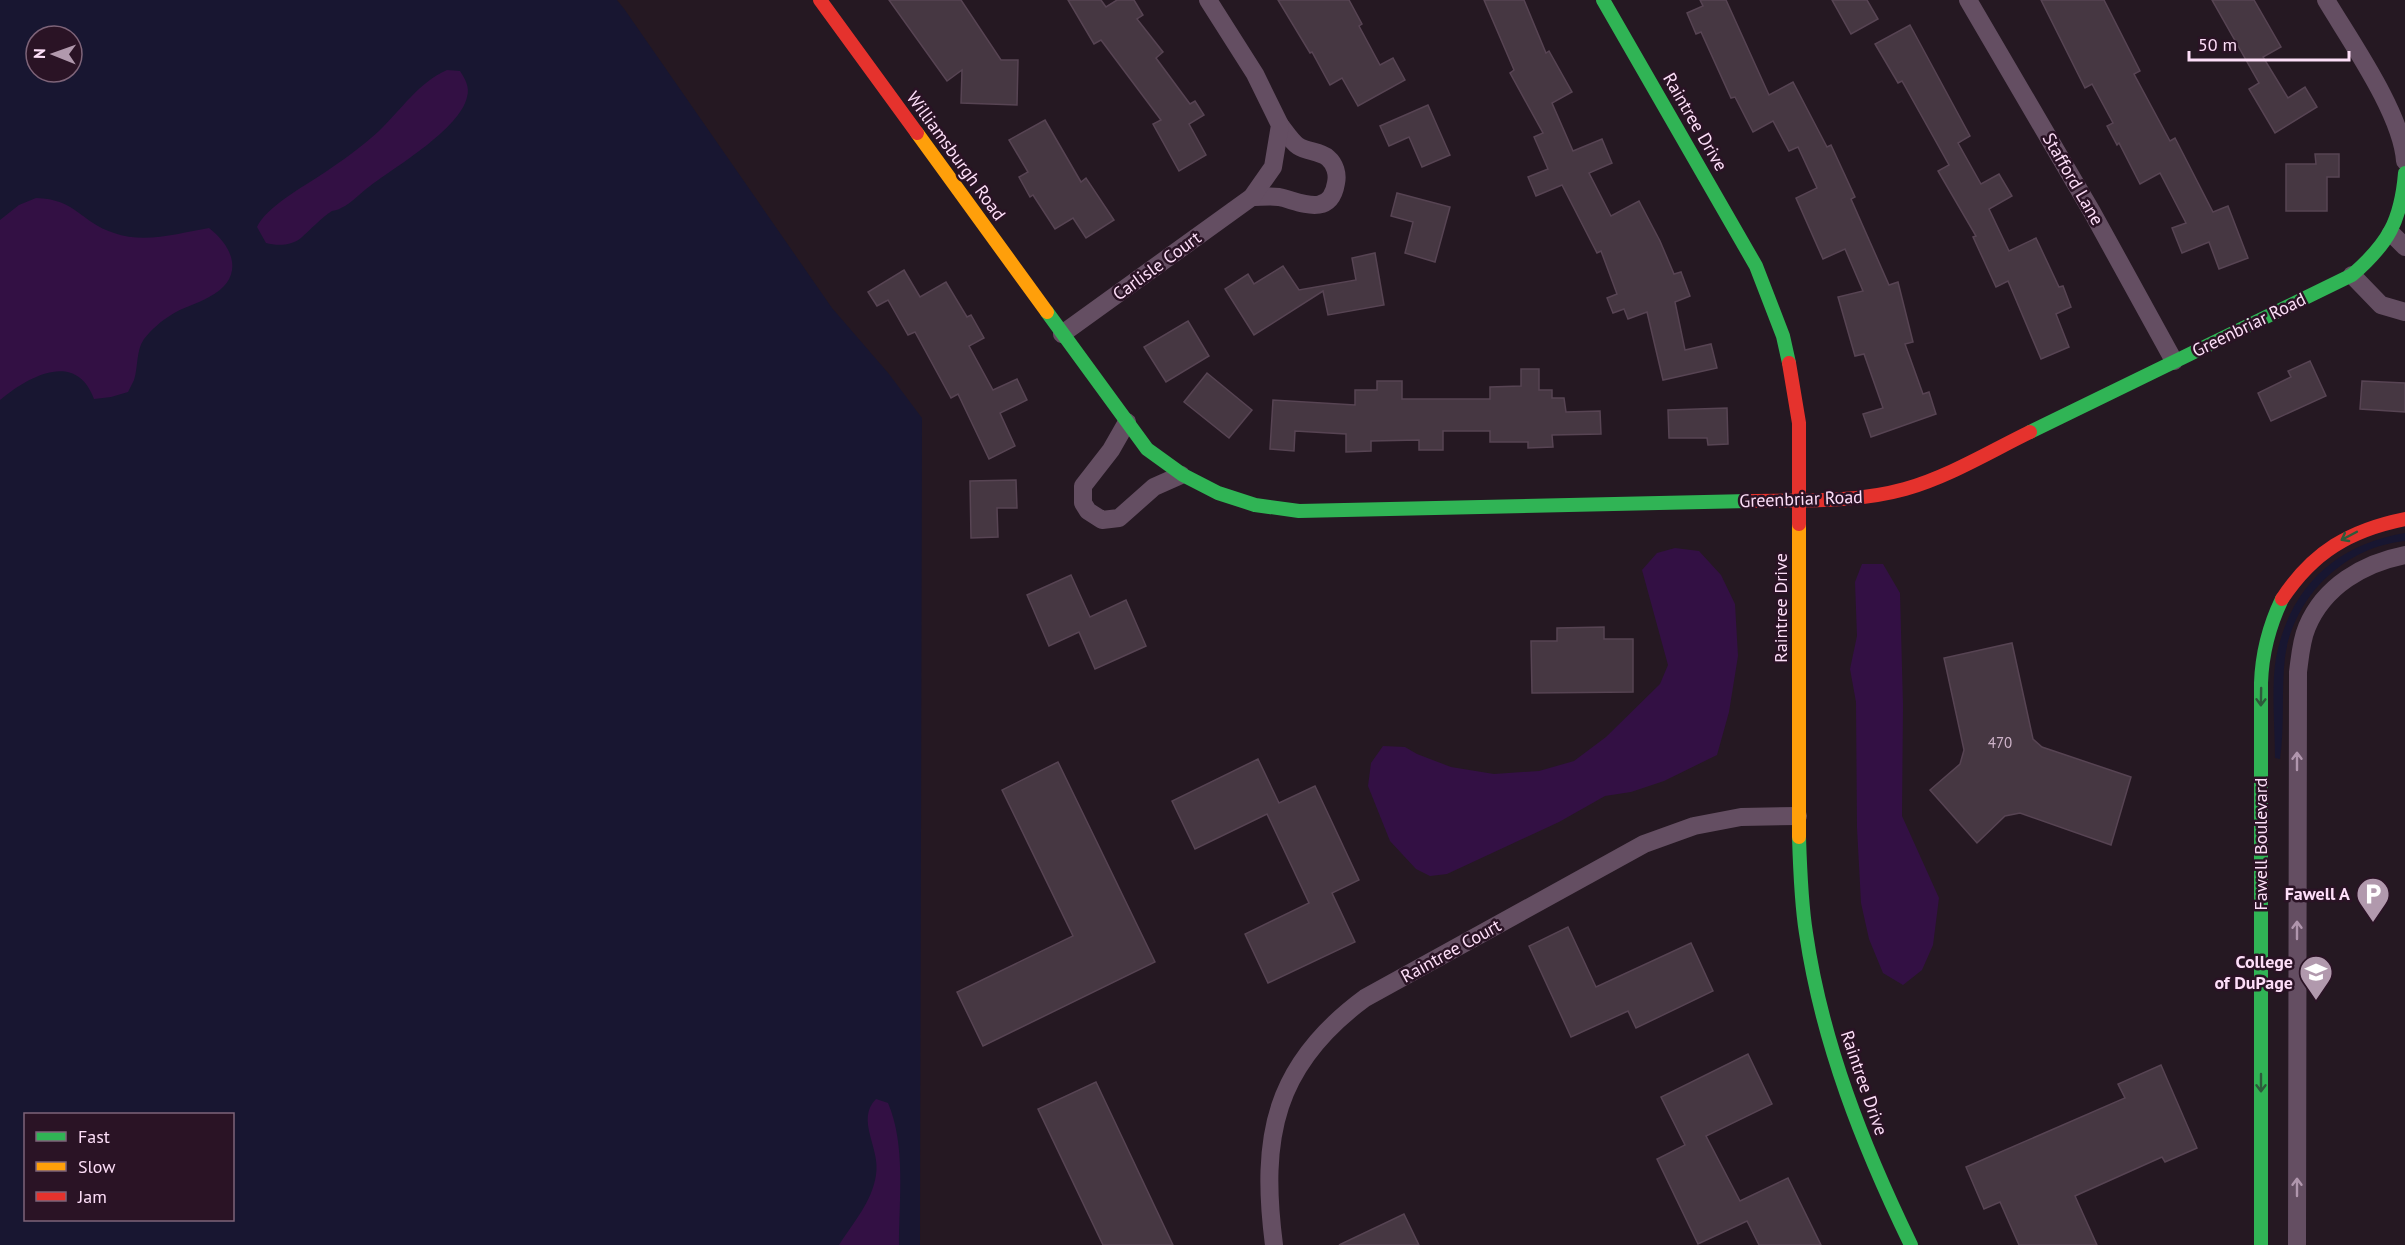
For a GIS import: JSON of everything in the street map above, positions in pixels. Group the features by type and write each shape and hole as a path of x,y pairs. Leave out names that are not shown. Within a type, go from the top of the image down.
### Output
{"street":[{"name":"Williamsburgh Road","path":"820,0 1062,334"},
{"path":"1208,0 1215,15 1255,74 1280,125 1298,146 1327,157 1333,164 1337,181 1330,198 1314,206 1304,206 1280,197 1251,197"},
{"name":"Raintree Drive","path":"1603,0 1732,221 1769,297 1783,336 1793,380 1799,423 1798,816 1806,933 1821,1010 1835,1061 1864,1142 1911,1245"},
{"name":"Stafford Lane","path":"1968,0 2092,212 2174,361"},
{"path":"2326,0 2388,106 2402,139 2405,161"},
{"name":"Carlisle Court","path":"1062,334 1251,197 1273,167 1280,125"},
{"path":"2405,173 2404,188 2391,233 2405,247"},
{"name":"Greenbriar Road","path":"1062,334 1147,449 1181,475 1238,502 1269,509 1299,512 1862,498 1925,483 2352,275 2372,258 2391,233"},
{"path":"2352,275 2381,305 2405,312"},
{"path":"1127,422 1111,450 1083,486 1083,503 1088,511 1102,520 1119,518 1154,487 1181,475"},
{"name":"Fawell Boulevard","path":"2261,1245 2261,705 2264,646 2282,599 2314,558 2335,543 2363,528 2386,521 2405,519"},
{"name":"Fawell Boulevard","path":"2297,1245 2296,843 2298,672 2301,652 2308,626 2332,592 2347,578 2364,568 2405,555"},
{"name":"Raintree Court","path":"1274,1245 1269,1176 1271,1144 1277,1113 1288,1084 1304,1056 1339,1017 1365,998 1644,844 1694,826 1742,817 1798,816"}],"shaded area":[{"path":"0,0 617,0 832,308 889,374 922,418 920,1245 0,1245"},
{"path":"447,70 460,71 467,83 468,93 462,109 440,134 349,203 332,211 297,241 284,245 266,243 257,227 269,212 360,147 379,131 419,89"},
{"path":"36,198 60,202 93,223 126,236 162,237 209,228 218,236 230,254 232,273 228,282 220,290 167,317 144,339 134,380 128,392 94,399 86,384 76,375 64,371 38,376 0,400 0,220 19,205"},
{"path":"2405,533 2405,541 2383,545 2343,564 2311,595 2299,614 2290,635 2285,657 2280,759 2275,758 2273,694 2276,658 2292,610 2320,573 2337,559 2380,539"},
{"path":"1675,548 1699,551 1721,575 1735,604 1738,656 1729,712 1717,755 1664,781 1631,792 1605,796 1559,822 1447,874 1430,876 1416,869 1390,841 1368,786 1371,763 1383,746 1405,747 1451,767 1494,774 1539,771 1574,761 1606,737 1660,684 1668,665 1642,570 1657,553"},
{"path":"1862,564 1883,564 1900,593 1903,705 1902,816 1939,898 1933,945 1922,970 1903,985 1883,973 1869,939 1861,903 1857,828 1856,702 1850,669 1857,636 1855,582"},
{"path":"876,1099 888,1103 897,1137 900,1173 899,1245 839,1245 861,1212 874,1185 877,1165 868,1116 870,1107"}],"building":[{"path":"889,0 961,0 1001,60 1018,60 1017,105 961,103 962,70 947,81"},
{"path":"1068,0 1101,0 1106,7 1117,0 1134,0 1143,15 1137,19 1163,52 1156,58 1190,104 1195,101 1204,115 1189,124 1206,155 1179,171 1153,124 1161,120 1101,40 1094,44"},
{"path":"1278,0 1349,0 1362,24 1359,26 1380,65 1393,58 1405,80 1358,106 1342,78 1330,85 1312,52 1310,53"},
{"path":"1484,0 1524,0 1546,53 1549,51 1572,92 1552,103 1573,151 1602,139 1612,163 1589,173 1611,216 1639,201 1674,274 1681,272 1690,296 1675,302 1685,350 1711,344 1717,368 1663,380 1647,312 1628,319 1624,309 1613,313 1607,298 1617,294 1601,251 1597,253 1562,185 1536,196 1528,177 1548,169 1534,137 1543,133 1510,73 1514,70"},
{"path":"1700,0 1726,0 1769,95 1793,82 1827,147 1831,145 1855,197 1851,199 1889,285 1898,282 1913,342 1905,344 1923,394 1929,392 1936,414 1871,437 1863,414 1883,408 1864,354 1855,356 1838,297 1863,291 1845,249 1823,259 1796,198 1817,188 1798,147 1789,151 1773,121 1753,132 1735,97 1731,98 1701,32 1696,34 1687,13 1703,6"},
{"path":"1832,0 1867,0 1878,19 1851,34"},
{"path":"2041,0 2104,0 2140,71 2134,74 2170,141 2175,138 2213,212 2228,206 2248,258 2219,269 2209,242 2182,253 2172,228 2186,223 2160,173 2140,184 2119,143 2117,145 2107,126 2113,123 2092,84 2085,88"},
{"path":"2212,0 2254,0 2281,47 2263,57 2288,98 2305,87 2317,107 2275,133 2249,89 2259,83"},
{"path":"1910,25 1970,136 1958,143 1981,184 1999,174 2012,196 1989,209 2009,251 2036,238 2059,287 2063,286 2071,307 2056,314 2069,347 2041,359 2008,281 1996,287 1973,237 1976,236 1938,171 1949,165 1902,81 1898,83 1875,44"},
{"path":"1428,105 1450,155 1422,167 1409,137 1389,146 1380,126"},
{"path":"1045,120 1081,182 1086,178 1114,220 1086,238 1073,218 1055,229 1033,195 1030,197 1019,177 1028,172 1009,140"},
{"path":"2315,154 2339,154 2339,177 2327,177 2327,211 2286,211 2286,164 2316,164"},
{"path":"1397,193 1450,207 1435,262 1405,253 1413,222 1391,216"},
{"path":"1375,253 1384,305 1328,315 1323,291 1254,335 1225,289 1248,274 1254,284 1283,266 1299,290 1356,280 1352,258"},
{"path":"904,270 920,297 946,282 967,317 971,315 984,338 969,346 993,390 1017,379 1027,400 1000,413 1015,446 989,459 958,394 951,398 915,332 908,335 888,300 877,306 868,292"},
{"path":"1188,321 1209,356 1166,382 1144,347"},
{"path":"2310,361 2326,396 2271,421 2258,393 2291,377 2288,371"},
{"path":"1521,369 1539,369 1539,390 1552,390 1552,398 1564,398 1566,412 1600,411 1601,434 1552,435 1553,447 1528,448 1528,442 1490,442 1490,431 1443,431 1443,450 1419,450 1419,440 1371,441 1371,451 1346,452 1346,434 1295,431 1294,451 1270,449 1273,400 1355,405 1355,390 1377,390 1377,381 1402,381 1402,399 1490,399 1490,387 1521,386"},
{"path":"1207,373 1252,410 1229,438 1184,402"},
{"path":"2362,381 2405,383 2405,412 2360,409"},
{"path":"1727,408 1728,444 1708,445 1707,438 1669,438 1668,410"},
{"path":"1016,480 1017,508 997,508 998,537 971,538 970,481"},
{"path":"1071,575 1090,617 1126,600 1146,646 1095,669 1079,632 1049,646 1027,595"},
{"path":"1604,627 1604,639 1633,639 1633,692 1532,693 1531,641 1557,641 1557,628"},
{"path":"2012,643 2033,739 2042,747 2131,777 2111,845 2020,813 2005,816 1977,843 1930,790 1960,764 1964,750 1944,658"},
{"path":"1258,759 1279,803 1315,786 1359,880 1332,893 1355,942 1268,983 1245,934 1309,903 1267,814 1195,849 1172,801"},
{"path":"1058,762 1155,962 983,1046 957,992 1073,936 1002,790"},
{"path":"1568,927 1596,987 1691,943 1713,991 1636,1028 1628,1011 1571,1037 1529,946"},
{"path":"1748,1054 1772,1104 1706,1136 1740,1201 1788,1178 1821,1245 1759,1245 1747,1221 1698,1244 1657,1159 1685,1145 1661,1097"},
{"path":"2161,1065 2197,1148 2165,1162 2162,1157 2075,1196 2097,1245 2019,1245 2000,1202 1984,1209 1966,1167 2125,1098 2118,1084"},
{"path":"1096,1082 1173,1245 1103,1245 1038,1109"},
{"path":"1404,1214 1419,1245 1339,1245"}],"traffic: fast":[{"path":"1603,0 1756,266 1783,336 1789,363"},
{"path":"2030,432 2352,275 2384,242 2400,205 2405,173"},
{"path":"1047,312 1147,449 1183,475 1218,493 1255,505 1299,511 1749,501"},
{"path":"2261,1245 2261,683 2267,640 2282,599"},
{"path":"1799,837 1804,921 1822,1014 1846,1093 1861,1132 1911,1245"}],"traffic: slow":[{"path":"917,133 1047,312"},
{"path":"1799,524 1799,837"}],"traffic: jam":[{"path":"820,0 917,133"},
{"path":"1789,363 1799,423 1799,524"},
{"path":"1749,501 1847,499 1905,489 1953,471 2030,432"},
{"path":"2282,599 2307,568 2334,546 2367,530 2405,519"}],"place":[{"name":"Fawell A","path":"2373,923"},
{"name":"College of DuPage","path":"2316,1001"}]}
